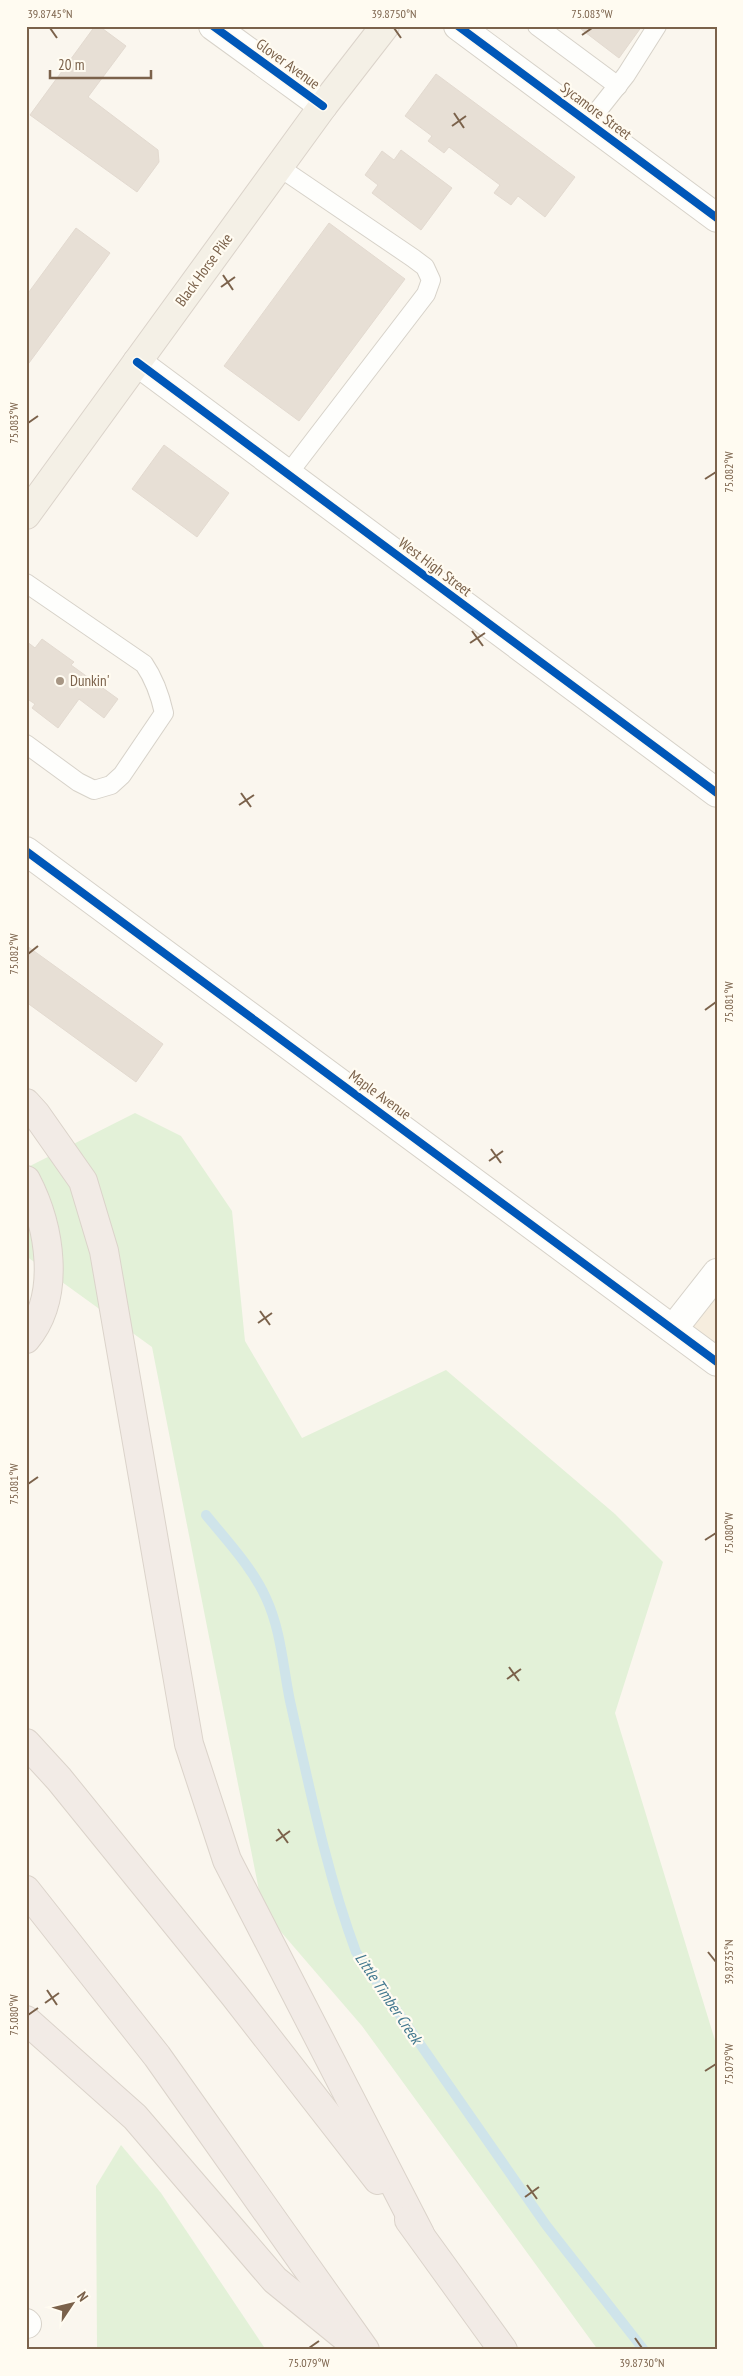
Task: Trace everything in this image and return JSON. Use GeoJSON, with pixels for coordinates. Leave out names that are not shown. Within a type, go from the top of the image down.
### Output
{"type":"FeatureCollection","features":[{"type":"Feature","properties":{"kind":"highway"},"geometry":{"type":"LineString","coordinates":[[26,1103],[83,1180],[104,1251],[189,1744],[227,1860],[420,2234]]}},
{"type":"Feature","properties":{"kind":"highway"},"geometry":{"type":"LineString","coordinates":[[26,1180],[35,1197],[45,1232],[49,1279],[45,1304],[26,1339]]}},
{"type":"Feature","properties":{"kind":"highway"},"geometry":{"type":"LineString","coordinates":[[26,1743],[59,1779],[234,1995],[420,2234],[503,2350]]}},
{"type":"Feature","properties":{"kind":"highway"},"geometry":{"type":"LineString","coordinates":[[26,1890],[158,2056],[364,2350]]}},
{"type":"Feature","properties":{"kind":"highway"},"geometry":{"type":"LineString","coordinates":[[26,2020],[136,2117],[274,2280],[360,2350]]}},
{"type":"Feature","properties":{"kind":"main road","name":"Black Horse Pike"},"geometry":{"type":"LineString","coordinates":[[29,506],[137,362],[323,106],[385,26]]}},
{"type":"Feature","properties":{"kind":"street","name":"Glover Avenue"},"geometry":{"type":"LineString","coordinates":[[213,26],[323,106]]}},
{"type":"Feature","properties":{"kind":"street","name":"Sycamore Street"},"geometry":{"type":"LineString","coordinates":[[458,26],[717,218]]}},
{"type":"Feature","properties":{"kind":"street","name":"West High Street"},"geometry":{"type":"LineString","coordinates":[[137,362],[717,793]]}},
{"type":"Feature","properties":{"kind":"street","name":"Maple Avenue"},"geometry":{"type":"LineString","coordinates":[[26,851],[717,1362]]}},
{"type":"Feature","properties":{"kind":"street"},"geometry":{"type":"LineString","coordinates":[[673,1329],[717,1273]]}},
{"type":"Feature","properties":{"kind":"lane"},"geometry":{"type":"LineString","coordinates":[[537,26],[618,86]]}},
{"type":"Feature","properties":{"kind":"lane"},"geometry":{"type":"LineString","coordinates":[[588,123],[618,86],[658,26]]}},
{"type":"Feature","properties":{"kind":"lane"},"geometry":{"type":"LineString","coordinates":[[279,166],[425,267],[431,280],[426,294],[288,474]]}},
{"type":"Feature","properties":{"kind":"lane"},"geometry":{"type":"LineString","coordinates":[[26,583],[144,664],[156,683],[164,713],[122,775],[111,785],[94,790],[78,782],[26,744]]}},
{"type":"Feature","properties":{"kind":"shaded area"},"geometry":{"type":"Polygon","coordinates":[[[717,1271],[717,1361],[673,1329],[717,1271]]]}},
{"type":"Feature","properties":{"kind":"green space"},"geometry":{"type":"Polygon","coordinates":[[[135,1113],[181,1136],[232,1211],[245,1341],[302,1438],[446,1370],[615,1514],[663,1562],[615,1713],[717,2047],[717,2350],[598,2350],[362,2026],[263,1911],[152,1347],[26,1256],[26,1168],[135,1113]]]}},
{"type":"Feature","properties":{"kind":"green space"},"geometry":{"type":"Polygon","coordinates":[[[121,2145],[161,2193],[266,2350],[97,2350],[96,2186],[121,2145]]]}},
{"type":"Feature","properties":{"kind":"building"},"geometry":{"type":"Polygon","coordinates":[[[95,26],[99,26],[126,46],[88,97],[158,150],[159,162],[137,192],[30,115],[95,26]]]}},
{"type":"Feature","properties":{"kind":"building"},"geometry":{"type":"Polygon","coordinates":[[[577,26],[642,26],[619,58],[577,26]]]}},
{"type":"Feature","properties":{"kind":"building"},"geometry":{"type":"Polygon","coordinates":[[[436,74],[575,177],[545,217],[518,196],[511,205],[494,193],[500,185],[449,147],[444,153],[428,141],[432,136],[405,116],[436,74]]]}},
{"type":"Feature","properties":{"kind":"building"},"geometry":{"type":"Polygon","coordinates":[[[401,150],[452,188],[421,230],[372,193],[378,185],[365,175],[382,151],[394,160],[401,150]]]}},
{"type":"Feature","properties":{"kind":"building"},"geometry":{"type":"Polygon","coordinates":[[[329,223],[405,279],[299,421],[224,366],[329,223]]]}},
{"type":"Feature","properties":{"kind":"building"},"geometry":{"type":"Polygon","coordinates":[[[76,228],[110,253],[26,367],[26,296],[76,228]]]}},
{"type":"Feature","properties":{"kind":"building"},"geometry":{"type":"Polygon","coordinates":[[[164,445],[229,493],[197,537],[132,489],[164,445]]]}},
{"type":"Feature","properties":{"kind":"building","name":"Dunkin'"},"geometry":{"type":"Polygon","coordinates":[[[42,639],[74,662],[71,665],[118,699],[104,718],[79,699],[58,728],[32,708],[35,704],[26,698],[26,641],[35,648],[42,639]]]}},
{"type":"Feature","properties":{"kind":"building"},"geometry":{"type":"Polygon","coordinates":[[[27,946],[163,1044],[136,1082],[26,1002],[27,946]]]}},
{"type":"Feature","properties":{"kind":"waterway","name":"Little Timber Creek"},"geometry":{"type":"LineString","coordinates":[[206,1515],[254,1576],[271,1610],[319,1828],[345,1921],[356,1952],[546,2225],[644,2350]]}},
{"type":"Feature","properties":{"kind":"cycle path"},"geometry":{"type":"LineString","coordinates":[[213,26],[323,106]]}},
{"type":"Feature","properties":{"kind":"cycle path"},"geometry":{"type":"LineString","coordinates":[[458,26],[717,218]]}},
{"type":"Feature","properties":{"kind":"cycle path"},"geometry":{"type":"LineString","coordinates":[[137,362],[717,793]]}},
{"type":"Feature","properties":{"kind":"cycle path"},"geometry":{"type":"LineString","coordinates":[[26,851],[717,1362]]}},
{"type":"Feature","properties":{"kind":"place","name":"Dunkin'"},"geometry":{"type":"Point","coordinates":[60,681]}}]}
